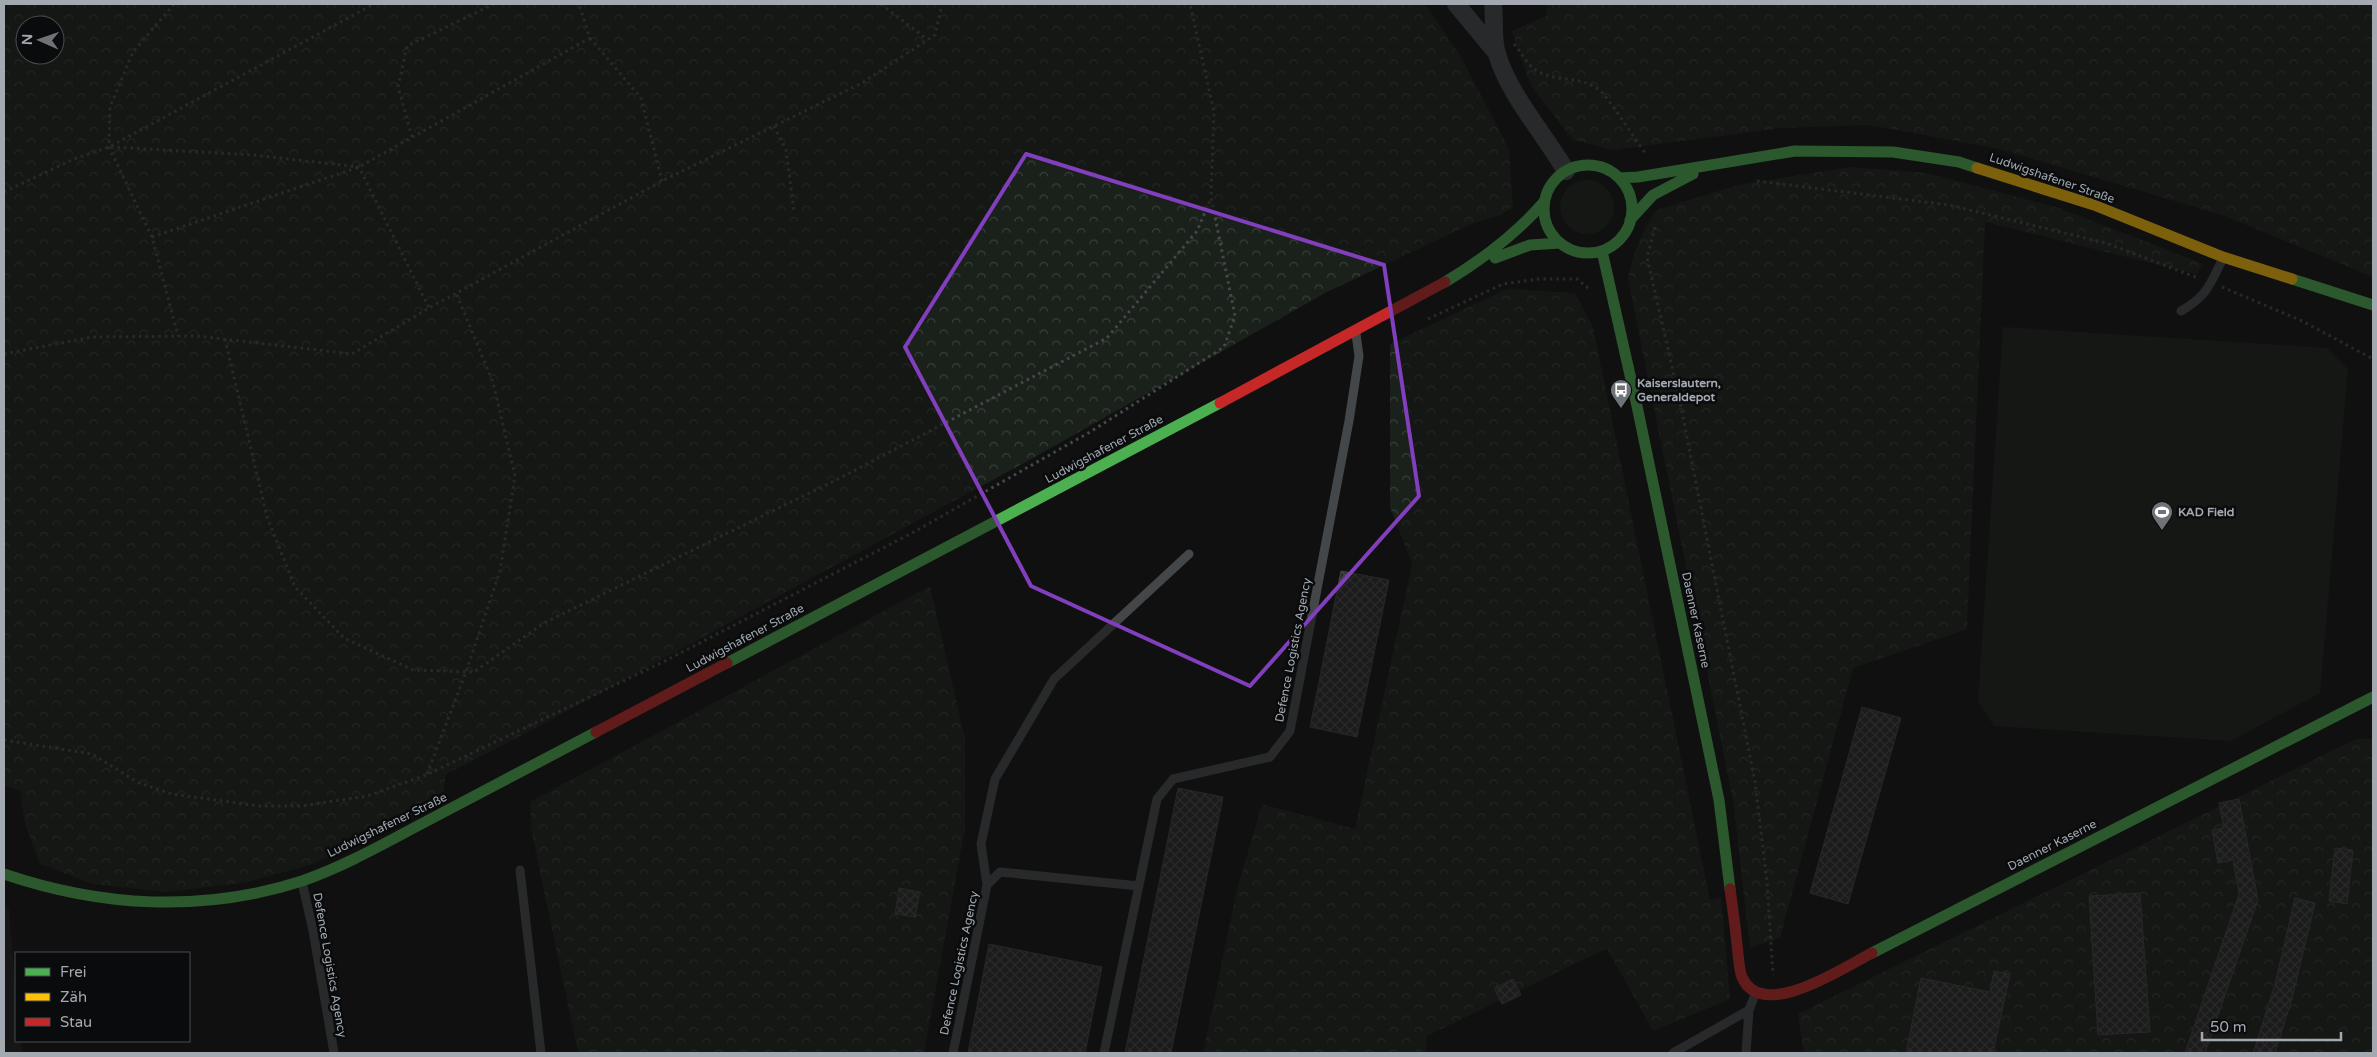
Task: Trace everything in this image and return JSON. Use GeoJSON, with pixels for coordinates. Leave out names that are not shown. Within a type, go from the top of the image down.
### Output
{"type":"FeatureCollection","features":[{"type":"Feature","properties":{"kind":"street"},"geometry":{"type":"LineString","coordinates":[[1456,4],[1496,52],[1518,97],[1566,171]]}},
{"type":"Feature","properties":{"kind":"street"},"geometry":{"type":"LineString","coordinates":[[1492,4],[1496,52]]}},
{"type":"Feature","properties":{"kind":"street","name":"Ludwigshafener Straße"},"geometry":{"type":"LineString","coordinates":[[1619,178],[1708,166],[1770,154],[1829,150],[1893,152],[1959,162],[2094,205],[2223,257],[2373,305]]}},
{"type":"Feature","properties":{"kind":"street"},"geometry":{"type":"LineString","coordinates":[[1580,166],[1596,166],[1611,172],[1619,178],[1631,200],[1630,220],[1627,229],[1619,241],[1602,251],[1580,253],[1560,243],[1552,235],[1545,221],[1544,202],[1552,184],[1566,171],[1580,166]]}},
{"type":"Feature","properties":{"kind":"street","name":"Ludwigshafener Straße"},"geometry":{"type":"LineString","coordinates":[[1630,220],[1653,195],[1708,166]]}},
{"type":"Feature","properties":{"kind":"street","name":"Ludwigshafener Straße"},"geometry":{"type":"LineString","coordinates":[[4,875],[57,891],[100,900],[133,904],[183,903],[275,888],[302,881],[354,859],[1356,331],[1467,269],[1526,224],[1544,202]]}},
{"type":"Feature","properties":{"kind":"street","name":"Ludwigshafener Straße"},"geometry":{"type":"LineString","coordinates":[[1467,269],[1530,245],[1560,243]]}},
{"type":"Feature","properties":{"kind":"street","name":"Daenner Kaserne"},"geometry":{"type":"LineString","coordinates":[[1602,251],[1637,406],[1719,800],[1741,976],[1749,988],[1756,992],[1779,996],[1808,986],[2365,706],[2373,696]]}},
{"type":"Feature","properties":{"kind":"lane"},"geometry":{"type":"LineString","coordinates":[[2181,311],[2199,301],[2212,283],[2223,257]]}},
{"type":"Feature","properties":{"kind":"lane","name":"Defence Logistics Agency"},"geometry":{"type":"LineString","coordinates":[[1104,1053],[1157,799],[1173,779],[1270,757],[1290,731],[1352,402],[1359,356],[1356,331]]}},
{"type":"Feature","properties":{"kind":"lane"},"geometry":{"type":"LineString","coordinates":[[987,885],[981,844],[996,779],[1054,680],[1189,554]]}},
{"type":"Feature","properties":{"kind":"lane"},"geometry":{"type":"LineString","coordinates":[[520,870],[542,1053]]}},
{"type":"Feature","properties":{"kind":"lane","name":"Defence Logistics Agency"},"geometry":{"type":"LineString","coordinates":[[953,1053],[987,885],[1000,872],[1139,886]]}},
{"type":"Feature","properties":{"kind":"lane","name":"Defence Logistics Agency"},"geometry":{"type":"LineString","coordinates":[[302,881],[314,931],[334,1053]]}},
{"type":"Feature","properties":{"kind":"lane"},"geometry":{"type":"LineString","coordinates":[[1746,1053],[1749,1010],[1756,992]]}},
{"type":"Feature","properties":{"kind":"lane"},"geometry":{"type":"LineString","coordinates":[[1673,1053],[1749,1010]]}},
{"type":"Feature","properties":{"kind":"path"},"geometry":{"type":"LineString","coordinates":[[174,4],[133,52],[110,107],[109,147],[152,237],[178,336]]}},
{"type":"Feature","properties":{"kind":"path"},"geometry":{"type":"LineString","coordinates":[[4,192],[74,158],[109,147],[374,4]]}},
{"type":"Feature","properties":{"kind":"path"},"geometry":{"type":"LineString","coordinates":[[412,137],[398,87],[407,46],[494,4]]}},
{"type":"Feature","properties":{"kind":"path"},"geometry":{"type":"LineString","coordinates":[[579,4],[590,38],[641,98],[662,182]]}},
{"type":"Feature","properties":{"kind":"path"},"geometry":{"type":"LineString","coordinates":[[880,4],[928,40]]}},
{"type":"Feature","properties":{"kind":"path"},"geometry":{"type":"LineString","coordinates":[[4,354],[92,337],[178,336],[225,338],[352,354],[429,308],[662,182],[862,83],[935,35],[942,4]]}},
{"type":"Feature","properties":{"kind":"path"},"geometry":{"type":"LineString","coordinates":[[4,740],[92,754],[139,783],[172,794],[259,806],[302,806],[367,796],[426,775],[663,662],[914,532],[1090,432],[1224,347],[1235,316],[1211,197],[1214,112],[1190,4]]}},
{"type":"Feature","properties":{"kind":"path"},"geometry":{"type":"LineString","coordinates":[[152,237],[359,167],[590,38]]}},
{"type":"Feature","properties":{"kind":"path"},"geometry":{"type":"LineString","coordinates":[[1496,52],[1513,44],[1528,65],[1538,72],[1548,76],[1584,81],[1600,90],[1649,159]]}},
{"type":"Feature","properties":{"kind":"path"},"geometry":{"type":"LineString","coordinates":[[774,126],[786,150],[794,211]]}},
{"type":"Feature","properties":{"kind":"path"},"geometry":{"type":"LineString","coordinates":[[109,147],[254,155],[359,167]]}},
{"type":"Feature","properties":{"kind":"path"},"geometry":{"type":"LineString","coordinates":[[359,167],[429,308]]}},
{"type":"Feature","properties":{"kind":"path"},"geometry":{"type":"LineString","coordinates":[[1756,181],[1949,205],[2106,243],[2212,283],[2302,321],[2373,359]]}},
{"type":"Feature","properties":{"kind":"path"},"geometry":{"type":"LineString","coordinates":[[225,338],[267,517],[295,587],[344,638],[413,670],[474,672],[544,623],[844,476],[1108,338],[1197,231],[1211,197]]}},
{"type":"Feature","properties":{"kind":"path"},"geometry":{"type":"LineString","coordinates":[[1657,222],[1647,256],[1679,397],[1755,782],[1767,881],[1773,977]]}},
{"type":"Feature","properties":{"kind":"path"},"geometry":{"type":"LineString","coordinates":[[1420,323],[1503,284],[1539,279],[1577,279],[1589,288]]}},
{"type":"Feature","properties":{"kind":"path"},"geometry":{"type":"LineString","coordinates":[[426,775],[466,672],[500,571],[514,476],[494,382],[456,294]]}},
{"type":"Feature","properties":{"kind":"path"},"geometry":{"type":"LineString","coordinates":[[1650,402],[1679,397]]}},
{"type":"Feature","properties":{"kind":"highlighted area"},"geometry":{"type":"Polygon","coordinates":[[[1026,154],[1384,265],[1419,496],[1250,686],[1031,586],[905,347],[1026,154]]]}},
{"type":"Feature","properties":{"kind":"shaded area"},"geometry":{"type":"Polygon","coordinates":[[[4,907],[9,909],[15,981],[15,1042],[21,1042],[22,1053],[4,1053],[4,907]]]}},
{"type":"Feature","properties":{"kind":"green space"},"geometry":{"type":"Polygon","coordinates":[[[4,4],[1425,4],[1460,55],[1509,149],[1513,207],[1500,215],[1469,225],[1327,292],[1033,458],[519,737],[446,774],[442,803],[313,864],[244,883],[165,892],[93,884],[40,864],[25,824],[20,791],[4,785],[4,4]]]}},
{"type":"Feature","properties":{"kind":"green space"},"geometry":{"type":"Polygon","coordinates":[[[1547,4],[2373,4],[2373,277],[2225,216],[2000,149],[1869,125],[1781,128],[1613,150],[1573,140],[1531,86],[1512,31],[1546,16],[1547,4]]]}},
{"type":"Feature","properties":{"kind":"green space"},"geometry":{"type":"Polygon","coordinates":[[[1849,167],[1927,173],[2056,207],[2204,264],[2196,274],[1985,222],[1967,629],[1853,668],[1780,938],[1750,948],[1733,800],[1628,279],[1639,243],[1656,210],[1738,185],[1849,167]]]}},
{"type":"Feature","properties":{"kind":"green space"},"geometry":{"type":"Polygon","coordinates":[[[1582,180],[1592,180],[1602,184],[1610,192],[1614,207],[1610,222],[1602,230],[1592,234],[1582,234],[1572,230],[1564,222],[1560,212],[1560,202],[1564,192],[1572,184],[1582,180]]]}},
{"type":"Feature","properties":{"kind":"green space"},"geometry":{"type":"Polygon","coordinates":[[[1507,289],[1575,293],[1593,327],[1710,900],[1721,897],[1730,999],[1653,1031],[1607,948],[1427,1036],[1426,1053],[1203,1053],[1237,890],[1262,804],[1355,829],[1412,564],[1390,507],[1390,344],[1507,289]]]}},
{"type":"Feature","properties":{"kind":"green space","name":"KAD Field"},"geometry":{"type":"Polygon","coordinates":[[[2003,327],[2327,348],[2348,369],[2320,693],[2231,741],[1994,726],[1978,701],[2003,327]]]}},
{"type":"Feature","properties":{"kind":"green space"},"geometry":{"type":"Polygon","coordinates":[[[930,586],[965,739],[965,828],[924,1053],[578,1053],[531,829],[530,802],[930,586]]]}},
{"type":"Feature","properties":{"kind":"green space"},"geometry":{"type":"Polygon","coordinates":[[[2356,739],[2372,739],[2373,1053],[1804,1053],[1798,1014],[2356,739]]]}},
{"type":"Feature","properties":{"kind":"building"},"geometry":{"type":"Polygon","coordinates":[[[1341,571],[1389,580],[1357,737],[1310,727],[1341,571]]]}},
{"type":"Feature","properties":{"kind":"building"},"geometry":{"type":"Polygon","coordinates":[[[1862,707],[1901,718],[1848,904],[1810,893],[1862,707]]]}},
{"type":"Feature","properties":{"kind":"building"},"geometry":{"type":"Polygon","coordinates":[[[1178,788],[1223,797],[1171,1053],[1125,1053],[1178,788]]]}},
{"type":"Feature","properties":{"kind":"building"},"geometry":{"type":"Polygon","coordinates":[[[2239,799],[2258,900],[2205,1053],[2185,1053],[2239,894],[2233,860],[2218,863],[2212,830],[2224,828],[2219,803],[2239,799]]]}},
{"type":"Feature","properties":{"kind":"building"},"geometry":{"type":"Polygon","coordinates":[[[2335,848],[2353,850],[2347,904],[2329,901],[2335,848]]]}},
{"type":"Feature","properties":{"kind":"building"},"geometry":{"type":"Polygon","coordinates":[[[899,888],[920,892],[915,917],[895,914],[899,888]]]}},
{"type":"Feature","properties":{"kind":"building"},"geometry":{"type":"Polygon","coordinates":[[[2140,893],[2150,1032],[2098,1035],[2089,896],[2140,893]]]}},
{"type":"Feature","properties":{"kind":"building"},"geometry":{"type":"Polygon","coordinates":[[[2295,898],[2315,903],[2292,999],[2275,1053],[2253,1053],[2275,984],[2295,898]]]}},
{"type":"Feature","properties":{"kind":"building"},"geometry":{"type":"Polygon","coordinates":[[[989,944],[1102,967],[1085,1053],[968,1053],[989,944]]]}},
{"type":"Feature","properties":{"kind":"building"},"geometry":{"type":"Polygon","coordinates":[[[1994,971],[2010,974],[1993,1053],[1906,1053],[1921,978],[1990,992],[1994,971]]]}},
{"type":"Feature","properties":{"kind":"building"},"geometry":{"type":"Polygon","coordinates":[[[1513,979],[1521,995],[1502,1004],[1494,988],[1513,979]]]}},
{"type":"Feature","properties":{"kind":"traffic: fast"},"geometry":{"type":"LineString","coordinates":[[1619,178],[1638,177],[1795,151],[1893,152],[1959,162],[1977,168]]}},
{"type":"Feature","properties":{"kind":"traffic: fast"},"geometry":{"type":"LineString","coordinates":[[1588,165],[1605,168],[1619,178],[1629,192],[1632,209],[1629,226],[1619,240],[1605,250],[1588,253],[1571,250],[1557,240],[1547,226],[1544,209],[1547,192],[1557,178],[1571,168],[1588,165]]}},
{"type":"Feature","properties":{"kind":"traffic: fast"},"geometry":{"type":"LineString","coordinates":[[1630,220],[1653,195],[1693,174]]}},
{"type":"Feature","properties":{"kind":"traffic: fast"},"geometry":{"type":"LineString","coordinates":[[1445,282],[1498,246],[1544,202]]}},
{"type":"Feature","properties":{"kind":"traffic: fast"},"geometry":{"type":"LineString","coordinates":[[1495,258],[1530,245],[1560,243]]}},
{"type":"Feature","properties":{"kind":"traffic: fast"},"geometry":{"type":"LineString","coordinates":[[1602,251],[1637,406],[1719,800],[1730,889]]}},
{"type":"Feature","properties":{"kind":"traffic: fast"},"geometry":{"type":"LineString","coordinates":[[2292,279],[2373,305]]}},
{"type":"Feature","properties":{"kind":"traffic: fast"},"geometry":{"type":"LineString","coordinates":[[727,663],[1220,403]]}},
{"type":"Feature","properties":{"kind":"traffic: fast"},"geometry":{"type":"LineString","coordinates":[[1872,953],[2373,697]]}},
{"type":"Feature","properties":{"kind":"traffic: fast"},"geometry":{"type":"LineString","coordinates":[[4,874],[78,894],[152,902],[190,902],[265,891],[302,881],[349,861],[596,732]]}},
{"type":"Feature","properties":{"kind":"traffic: slow"},"geometry":{"type":"LineString","coordinates":[[1977,168],[2094,205],[2223,257],[2292,279]]}},
{"type":"Feature","properties":{"kind":"traffic: jam"},"geometry":{"type":"LineString","coordinates":[[1220,403],[1445,282]]}},
{"type":"Feature","properties":{"kind":"traffic: jam"},"geometry":{"type":"LineString","coordinates":[[596,732],[727,663]]}},
{"type":"Feature","properties":{"kind":"traffic: jam"},"geometry":{"type":"LineString","coordinates":[[1730,889],[1740,971],[1742,977],[1752,990],[1767,995],[1804,988],[1872,953]]}},
{"type":"Feature","properties":{"kind":"place","name":"Kaiserslautern, Generaldepot"},"geometry":{"type":"Point","coordinates":[1621,409]}},
{"type":"Feature","properties":{"kind":"place","name":"KAD Field"},"geometry":{"type":"Point","coordinates":[2162,531]}}]}
